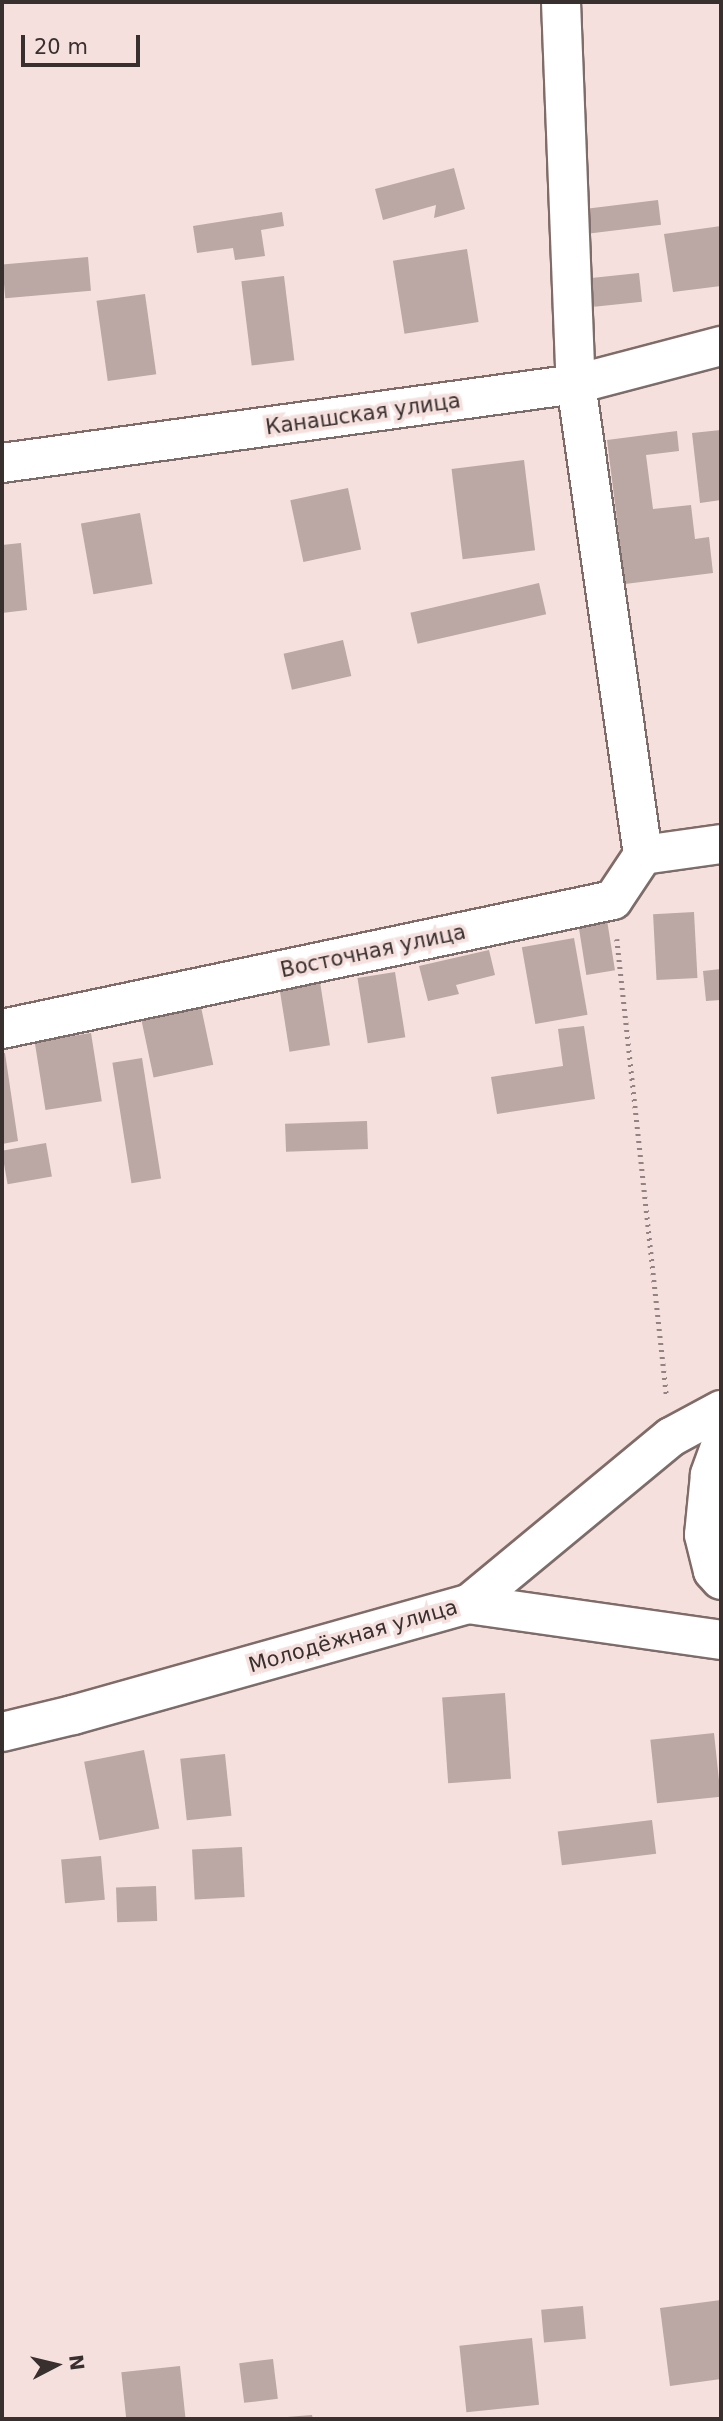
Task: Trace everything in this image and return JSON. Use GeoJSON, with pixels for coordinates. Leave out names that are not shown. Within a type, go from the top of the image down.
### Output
{"type":"FeatureCollection","features":[{"type":"Feature","properties":{"kind":"street"},"geometry":{"type":"LineString","coordinates":[[561,2],[576,384],[643,855],[613,900]]}},
{"type":"Feature","properties":{"kind":"street","name":"Канашская улица"},"geometry":{"type":"LineString","coordinates":[[2,463],[576,384],[721,346]]}},
{"type":"Feature","properties":{"kind":"street"},"geometry":{"type":"LineString","coordinates":[[643,855],[721,844]]}},
{"type":"Feature","properties":{"kind":"street","name":"Восточная улица"},"geometry":{"type":"LineString","coordinates":[[2,1029],[613,900]]}},
{"type":"Feature","properties":{"kind":"street"},"geometry":{"type":"LineString","coordinates":[[469,1604],[671,1437],[721,1410]]}},
{"type":"Feature","properties":{"kind":"street"},"geometry":{"type":"LineString","coordinates":[[721,1444],[710,1475],[704,1535],[713,1571],[721,1580]]}},
{"type":"Feature","properties":{"kind":"street","name":"Молодёжная улица"},"geometry":{"type":"LineString","coordinates":[[2,1732],[73,1715],[469,1604],[721,1640]]}},
{"type":"Feature","properties":{"kind":"path"},"geometry":{"type":"LineString","coordinates":[[613,900],[671,1437]]}},
{"type":"Feature","properties":{"kind":"building"},"geometry":{"type":"Polygon","coordinates":[[[454,168],[465,209],[434,218],[436,205],[383,220],[375,189],[454,168]]]}},
{"type":"Feature","properties":{"kind":"building"},"geometry":{"type":"Polygon","coordinates":[[[658,200],[661,225],[588,234],[585,209],[658,200]]]}},
{"type":"Feature","properties":{"kind":"building"},"geometry":{"type":"Polygon","coordinates":[[[282,212],[284,226],[261,230],[265,256],[235,260],[233,248],[197,253],[193,226],[282,212]]]}},
{"type":"Feature","properties":{"kind":"building"},"geometry":{"type":"Polygon","coordinates":[[[721,226],[721,286],[673,292],[664,234],[721,226]]]}},
{"type":"Feature","properties":{"kind":"building"},"geometry":{"type":"Polygon","coordinates":[[[467,249],[479,322],[404,334],[393,261],[467,249]]]}},
{"type":"Feature","properties":{"kind":"building"},"geometry":{"type":"Polygon","coordinates":[[[88,257],[91,291],[5,298],[2,264],[88,257]]]}},
{"type":"Feature","properties":{"kind":"building"},"geometry":{"type":"Polygon","coordinates":[[[639,273],[642,302],[594,307],[591,278],[639,273]]]}},
{"type":"Feature","properties":{"kind":"building"},"geometry":{"type":"Polygon","coordinates":[[[284,276],[294,360],[252,366],[241,281],[284,276]]]}},
{"type":"Feature","properties":{"kind":"building"},"geometry":{"type":"Polygon","coordinates":[[[145,294],[156,374],[108,381],[96,301],[145,294]]]}},
{"type":"Feature","properties":{"kind":"building"},"geometry":{"type":"Polygon","coordinates":[[[721,430],[721,500],[700,503],[692,433],[721,430]]]}},
{"type":"Feature","properties":{"kind":"building"},"geometry":{"type":"Polygon","coordinates":[[[677,431],[679,451],[646,455],[653,509],[691,505],[695,539],[709,537],[713,573],[625,584],[607,440],[677,431]]]}},
{"type":"Feature","properties":{"kind":"building"},"geometry":{"type":"Polygon","coordinates":[[[524,460],[535,550],[463,559],[452,469],[524,460]]]}},
{"type":"Feature","properties":{"kind":"building"},"geometry":{"type":"Polygon","coordinates":[[[348,488],[361,550],[303,562],[290,500],[348,488]]]}},
{"type":"Feature","properties":{"kind":"building"},"geometry":{"type":"Polygon","coordinates":[[[140,513],[153,584],[93,594],[81,523],[140,513]]]}},
{"type":"Feature","properties":{"kind":"building"},"geometry":{"type":"Polygon","coordinates":[[[21,543],[27,610],[2,613],[2,545],[21,543]]]}},
{"type":"Feature","properties":{"kind":"building"},"geometry":{"type":"Polygon","coordinates":[[[539,583],[546,614],[418,644],[410,613],[539,583]]]}},
{"type":"Feature","properties":{"kind":"building"},"geometry":{"type":"Polygon","coordinates":[[[343,640],[351,676],[292,690],[284,654],[343,640]]]}},
{"type":"Feature","properties":{"kind":"building"},"geometry":{"type":"Polygon","coordinates":[[[694,912],[697,978],[657,980],[653,914],[694,912]]]}},
{"type":"Feature","properties":{"kind":"building"},"geometry":{"type":"Polygon","coordinates":[[[607,920],[615,970],[586,975],[578,925],[607,920]]]}},
{"type":"Feature","properties":{"kind":"building"},"geometry":{"type":"Polygon","coordinates":[[[574,938],[588,1015],[535,1024],[522,947],[574,938]]]}},
{"type":"Feature","properties":{"kind":"building"},"geometry":{"type":"Polygon","coordinates":[[[489,950],[495,975],[456,985],[459,994],[428,1001],[419,966],[489,950]]]}},
{"type":"Feature","properties":{"kind":"building"},"geometry":{"type":"Polygon","coordinates":[[[721,969],[721,1000],[706,1001],[703,971],[721,969]]]}},
{"type":"Feature","properties":{"kind":"building"},"geometry":{"type":"Polygon","coordinates":[[[395,972],[405,1037],[368,1043],[357,978],[395,972]]]}},
{"type":"Feature","properties":{"kind":"building"},"geometry":{"type":"Polygon","coordinates":[[[320,982],[330,1045],[290,1052],[280,988],[320,982]]]}},
{"type":"Feature","properties":{"kind":"building"},"geometry":{"type":"Polygon","coordinates":[[[201,1007],[213,1065],[154,1077],[141,1020],[201,1007]]]}},
{"type":"Feature","properties":{"kind":"building"},"geometry":{"type":"Polygon","coordinates":[[[584,1026],[595,1099],[497,1114],[491,1077],[563,1066],[558,1029],[584,1026]]]}},
{"type":"Feature","properties":{"kind":"building"},"geometry":{"type":"Polygon","coordinates":[[[91,1033],[102,1101],[45,1110],[35,1042],[91,1033]]]}},
{"type":"Feature","properties":{"kind":"building"},"geometry":{"type":"Polygon","coordinates":[[[2,1053],[5,1053],[18,1141],[2,1144],[2,1053]]]}},
{"type":"Feature","properties":{"kind":"building"},"geometry":{"type":"Polygon","coordinates":[[[142,1058],[161,1178],[131,1183],[112,1063],[142,1058]]]}},
{"type":"Feature","properties":{"kind":"building"},"geometry":{"type":"Polygon","coordinates":[[[367,1121],[368,1149],[286,1152],[285,1124],[367,1121]]]}},
{"type":"Feature","properties":{"kind":"building"},"geometry":{"type":"Polygon","coordinates":[[[46,1143],[52,1176],[8,1184],[2,1151],[46,1143]]]}},
{"type":"Feature","properties":{"kind":"building"},"geometry":{"type":"Polygon","coordinates":[[[505,1693],[511,1779],[448,1783],[442,1697],[505,1693]]]}},
{"type":"Feature","properties":{"kind":"building"},"geometry":{"type":"Polygon","coordinates":[[[714,1733],[721,1797],[657,1803],[650,1740],[714,1733]]]}},
{"type":"Feature","properties":{"kind":"building"},"geometry":{"type":"Polygon","coordinates":[[[144,1750],[159,1829],[99,1840],[84,1762],[144,1750]]]}},
{"type":"Feature","properties":{"kind":"building"},"geometry":{"type":"Polygon","coordinates":[[[225,1754],[231,1816],[187,1820],[180,1759],[225,1754]]]}},
{"type":"Feature","properties":{"kind":"building"},"geometry":{"type":"Polygon","coordinates":[[[652,1820],[656,1854],[562,1865],[558,1832],[652,1820]]]}},
{"type":"Feature","properties":{"kind":"building"},"geometry":{"type":"Polygon","coordinates":[[[242,1847],[245,1897],[195,1900],[192,1850],[242,1847]]]}},
{"type":"Feature","properties":{"kind":"building"},"geometry":{"type":"Polygon","coordinates":[[[101,1856],[105,1900],[65,1903],[61,1859],[101,1856]]]}},
{"type":"Feature","properties":{"kind":"building"},"geometry":{"type":"Polygon","coordinates":[[[156,1886],[157,1921],[117,1922],[116,1887],[156,1886]]]}},
{"type":"Feature","properties":{"kind":"building"},"geometry":{"type":"Polygon","coordinates":[[[721,2300],[721,2379],[670,2386],[660,2308],[721,2300]]]}},
{"type":"Feature","properties":{"kind":"building"},"geometry":{"type":"Polygon","coordinates":[[[583,2306],[586,2339],[544,2343],[541,2310],[583,2306]]]}},
{"type":"Feature","properties":{"kind":"building"},"geometry":{"type":"Polygon","coordinates":[[[532,2338],[539,2405],[466,2412],[459,2346],[532,2338]]]}},
{"type":"Feature","properties":{"kind":"building"},"geometry":{"type":"Polygon","coordinates":[[[273,2359],[278,2399],[244,2403],[239,2363],[273,2359]]]}},
{"type":"Feature","properties":{"kind":"building"},"geometry":{"type":"Polygon","coordinates":[[[180,2366],[186,2419],[126,2419],[121,2372],[180,2366]]]}},
{"type":"Feature","properties":{"kind":"building"},"geometry":{"type":"Polygon","coordinates":[[[312,2415],[313,2419],[287,2419],[287,2417],[312,2415]]]}}]}
